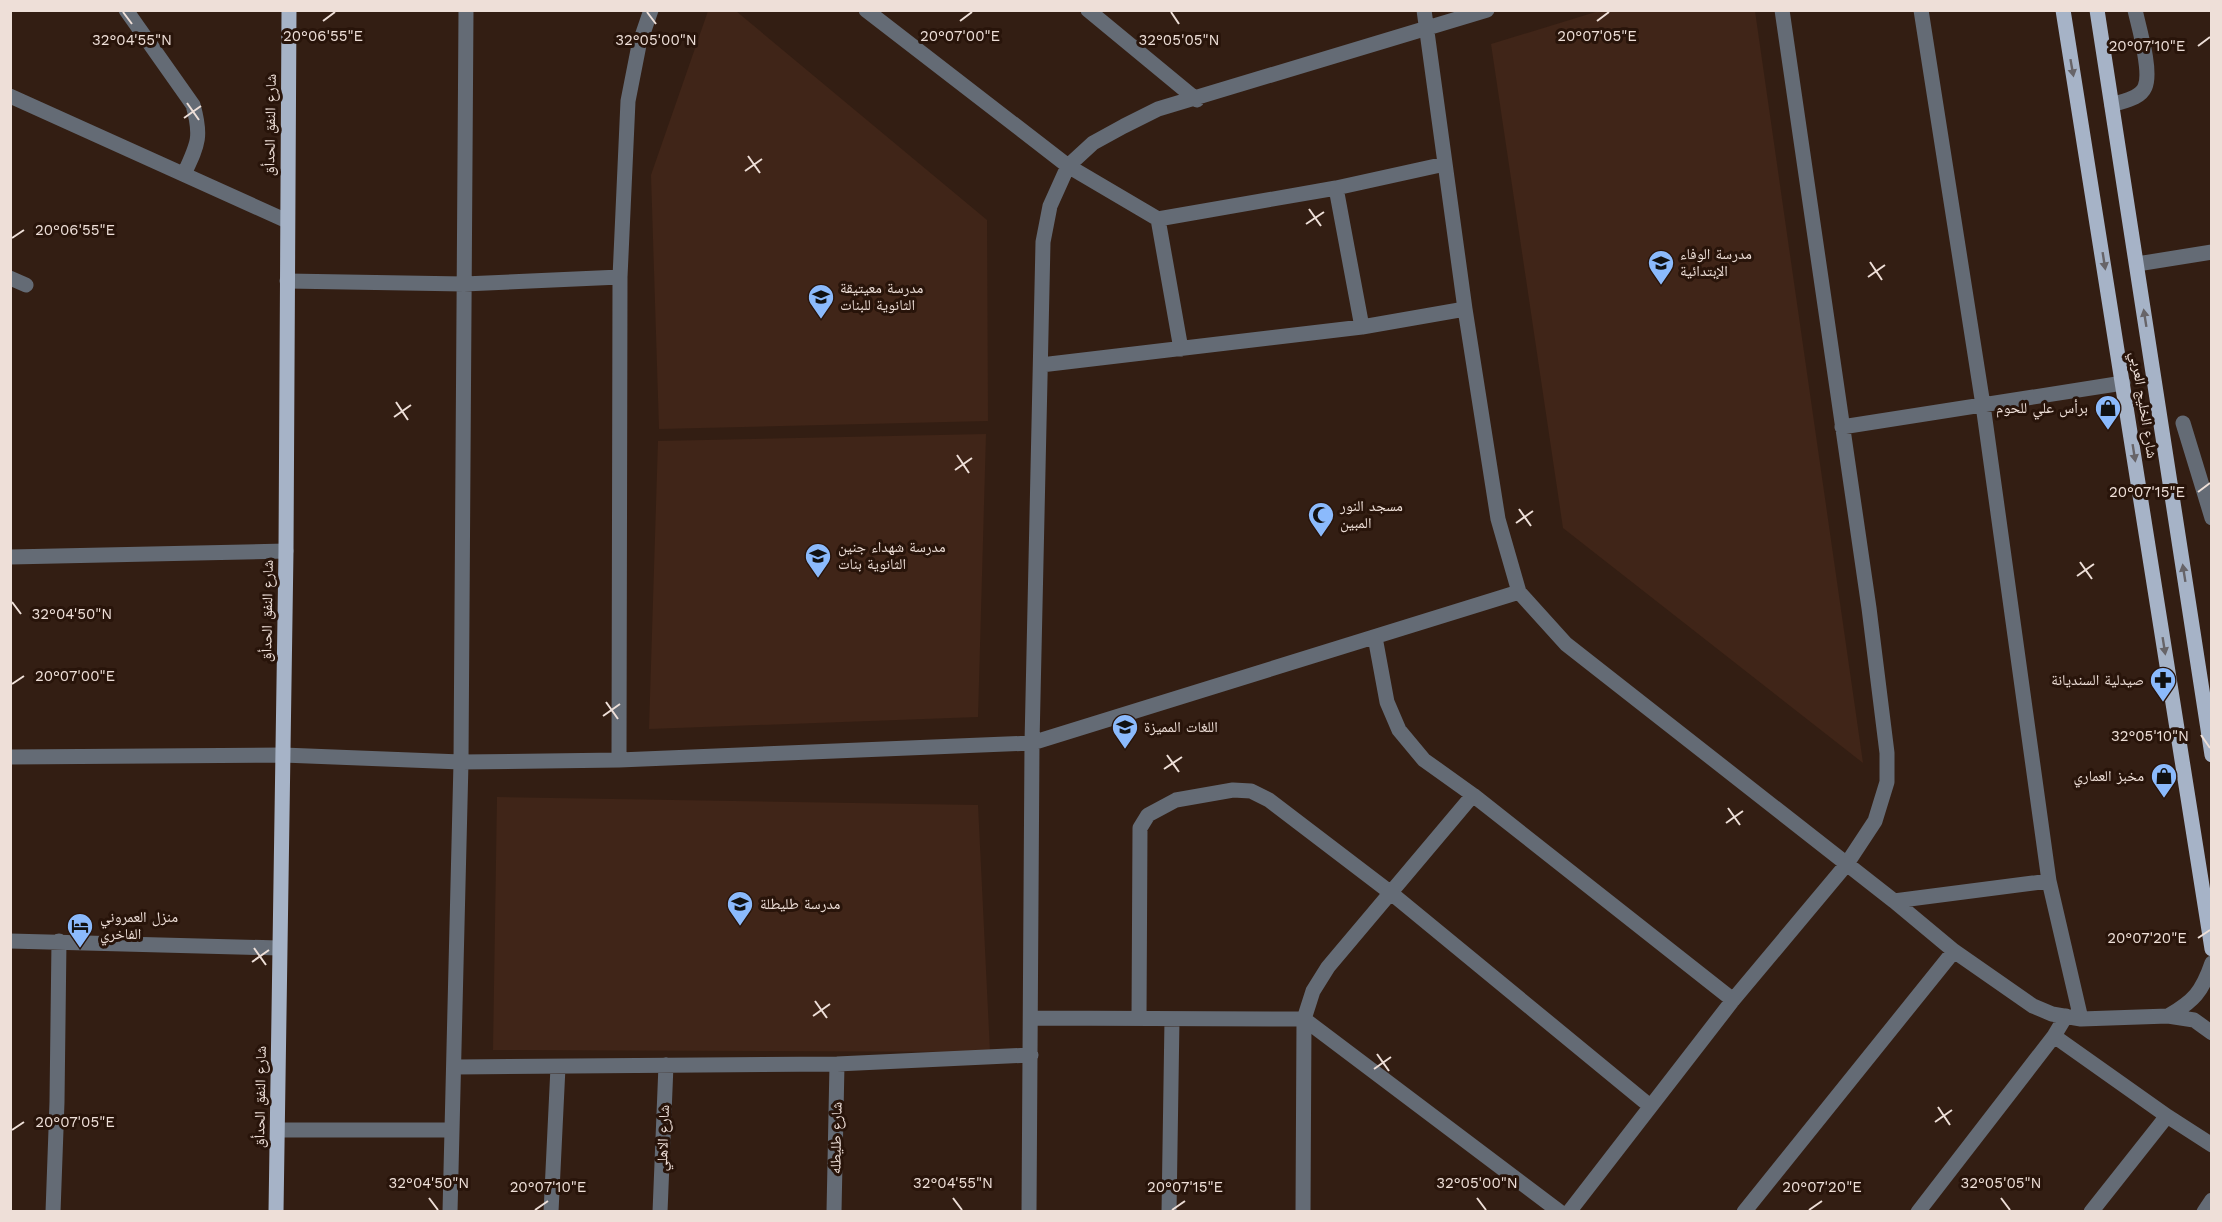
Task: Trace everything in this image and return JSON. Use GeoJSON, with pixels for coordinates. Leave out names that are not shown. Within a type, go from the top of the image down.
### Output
{"type":"FeatureCollection","features":[{"type":"Feature","properties":{"kind":"main road","name":"شارع النفق الحدأق"},"geometry":{"type":"LineString","coordinates":[[276,1212],[286,550],[289,10]]}},
{"type":"Feature","properties":{"kind":"main road","name":"شارع الخليج العربي"},"geometry":{"type":"LineString","coordinates":[[2062,10],[2211,948]]}},
{"type":"Feature","properties":{"kind":"main road","name":"شارع الخليج العربي"},"geometry":{"type":"LineString","coordinates":[[2097,10],[2206,684],[2211,755]]}},
{"type":"Feature","properties":{"kind":"street"},"geometry":{"type":"LineString","coordinates":[[126,10],[193,105],[199,142],[184,174]]}},
{"type":"Feature","properties":{"kind":"street"},"geometry":{"type":"LineString","coordinates":[[450,1212],[456,1067],[461,762],[466,10]]}},
{"type":"Feature","properties":{"kind":"street"},"geometry":{"type":"LineString","coordinates":[[619,760],[620,277],[628,101],[639,45],[651,10]]}},
{"type":"Feature","properties":{"kind":"street"},"geometry":{"type":"LineString","coordinates":[[866,10],[1068,166],[1158,219],[1336,188],[1444,164]]}},
{"type":"Feature","properties":{"kind":"street"},"geometry":{"type":"LineString","coordinates":[[1088,10],[1197,100]]}},
{"type":"Feature","properties":{"kind":"street"},"geometry":{"type":"LineString","coordinates":[[1424,10],[1465,309],[1498,519],[1519,592],[1566,644],[1894,901],[1954,951],[2032,1006],[2052,1014],[2074,1018],[2168,1016],[2194,1020],[2211,1033]]}},
{"type":"Feature","properties":{"kind":"street"},"geometry":{"type":"LineString","coordinates":[[1029,1212],[1032,743],[1043,242],[1050,206],[1068,166],[1093,143],[1158,109],[1197,100],[1487,10]]}},
{"type":"Feature","properties":{"kind":"street"},"geometry":{"type":"LineString","coordinates":[[1569,1212],[1733,1000],[1846,865],[1875,821],[1887,782],[1887,753],[1782,10]]}},
{"type":"Feature","properties":{"kind":"street"},"geometry":{"type":"LineString","coordinates":[[1921,10],[1983,405],[2049,881],[2074,1018]]}},
{"type":"Feature","properties":{"kind":"street"},"geometry":{"type":"LineString","coordinates":[[2112,105],[2136,97],[2145,87],[2146,71],[2135,10]]}},
{"type":"Feature","properties":{"kind":"street"},"geometry":{"type":"LineString","coordinates":[[10,96],[287,221]]}},
{"type":"Feature","properties":{"kind":"street"},"geometry":{"type":"LineString","coordinates":[[1336,188],[1362,327]]}},
{"type":"Feature","properties":{"kind":"street"},"geometry":{"type":"LineString","coordinates":[[1158,219],[1181,349]]}},
{"type":"Feature","properties":{"kind":"street"},"geometry":{"type":"LineString","coordinates":[[2137,264],[2211,252]]}},
{"type":"Feature","properties":{"kind":"street"},"geometry":{"type":"LineString","coordinates":[[287,281],[464,284],[620,277]]}},
{"type":"Feature","properties":{"kind":"street"},"geometry":{"type":"LineString","coordinates":[[10,278],[26,285]]}},
{"type":"Feature","properties":{"kind":"street"},"geometry":{"type":"LineString","coordinates":[[1041,365],[1362,327],[1465,309]]}},
{"type":"Feature","properties":{"kind":"street"},"geometry":{"type":"LineString","coordinates":[[1842,427],[2123,384]]}},
{"type":"Feature","properties":{"kind":"street"},"geometry":{"type":"LineString","coordinates":[[2183,423],[2211,518]]}},
{"type":"Feature","properties":{"kind":"street"},"geometry":{"type":"LineString","coordinates":[[10,557],[286,550]]}},
{"type":"Feature","properties":{"kind":"street"},"geometry":{"type":"LineString","coordinates":[[10,757],[283,755],[461,762],[619,760],[1032,743],[1519,592]]}},
{"type":"Feature","properties":{"kind":"street"},"geometry":{"type":"LineString","coordinates":[[1375,637],[1387,702],[1399,730],[1424,760],[1473,795],[1733,1000]]}},
{"type":"Feature","properties":{"kind":"street"},"geometry":{"type":"LineString","coordinates":[[1139,1018],[1140,828],[1148,815],[1176,800],[1233,790],[1251,791],[1269,800],[1391,893],[1650,1106]]}},
{"type":"Feature","properties":{"kind":"street"},"geometry":{"type":"LineString","coordinates":[[1303,1212],[1304,1018],[1313,991],[1328,967],[1473,795]]}},
{"type":"Feature","properties":{"kind":"street"},"geometry":{"type":"LineString","coordinates":[[1894,901],[2049,881]]}},
{"type":"Feature","properties":{"kind":"street"},"geometry":{"type":"LineString","coordinates":[[10,941],[279,948]]}},
{"type":"Feature","properties":{"kind":"street"},"geometry":{"type":"LineString","coordinates":[[53,1212],[59,941]]}},
{"type":"Feature","properties":{"kind":"street"},"geometry":{"type":"LineString","coordinates":[[1744,1212],[1954,951]]}},
{"type":"Feature","properties":{"kind":"street"},"geometry":{"type":"LineString","coordinates":[[2168,1016],[2191,1002],[2205,982],[2211,963]]}},
{"type":"Feature","properties":{"kind":"street"},"geometry":{"type":"LineString","coordinates":[[1031,1018],[1304,1018],[1560,1212]]}},
{"type":"Feature","properties":{"kind":"street"},"geometry":{"type":"LineString","coordinates":[[1918,1212],[2054,1036],[2074,1018]]}},
{"type":"Feature","properties":{"kind":"street"},"geometry":{"type":"LineString","coordinates":[[1169,1212],[1173,1019]]}},
{"type":"Feature","properties":{"kind":"street"},"geometry":{"type":"LineString","coordinates":[[2054,1036],[2211,1145]]}},
{"type":"Feature","properties":{"kind":"street"},"geometry":{"type":"LineString","coordinates":[[456,1067],[837,1064],[1031,1055]]}},
{"type":"Feature","properties":{"kind":"street","name":"شارع طليطله"},"geometry":{"type":"LineString","coordinates":[[834,1212],[837,1064]]}},
{"type":"Feature","properties":{"kind":"street","name":"شارع الاهلي"},"geometry":{"type":"LineString","coordinates":[[660,1212],[666,1065]]}},
{"type":"Feature","properties":{"kind":"street"},"geometry":{"type":"LineString","coordinates":[[551,1212],[558,1066]]}},
{"type":"Feature","properties":{"kind":"street"},"geometry":{"type":"LineString","coordinates":[[2091,1212],[2167,1116]]}},
{"type":"Feature","properties":{"kind":"street"},"geometry":{"type":"LineString","coordinates":[[278,1130],[452,1130]]}},
{"type":"Feature","properties":{"kind":"street"},"geometry":{"type":"LineString","coordinates":[[2204,1212],[2211,1200]]}},
{"type":"Feature","properties":{"kind":"shaded area","name":"مدرسة الوفاء الإبتدائية"},"geometry":{"type":"Polygon","coordinates":[[[1602,10],[1755,11],[1863,763],[1563,528],[1491,44],[1602,10]]]}},
{"type":"Feature","properties":{"kind":"shaded area","name":"مدرسة معيتيقة الثانوية للبنات"},"geometry":{"type":"Polygon","coordinates":[[[708,11],[736,11],[987,220],[988,421],[659,429],[651,175],[708,11]]]}},
{"type":"Feature","properties":{"kind":"shaded area","name":"مدرسة شهداء جنين الثانوية بنات"},"geometry":{"type":"Polygon","coordinates":[[[986,434],[978,717],[649,729],[658,441],[986,434]]]}},
{"type":"Feature","properties":{"kind":"shaded area","name":"مدرسة طليطلة"},"geometry":{"type":"Polygon","coordinates":[[[497,797],[978,805],[990,1052],[493,1050],[497,797]]]}},
{"type":"Feature","properties":{"kind":"place","name":"مدرسة الوفاء الإبتدائية"},"geometry":{"type":"Point","coordinates":[1661,286]}},
{"type":"Feature","properties":{"kind":"place","name":"مدرسة معيتيقة الثانوية للبنات"},"geometry":{"type":"Point","coordinates":[821,320]}},
{"type":"Feature","properties":{"kind":"place","name":"برأس علي للحوم"},"geometry":{"type":"Point","coordinates":[2108,431]}},
{"type":"Feature","properties":{"kind":"place","name":"مسجد النور المبين"},"geometry":{"type":"Point","coordinates":[1321,538]}},
{"type":"Feature","properties":{"kind":"place","name":"مدرسة شهداء جنين الثانوية بنات"},"geometry":{"type":"Point","coordinates":[818,579]}},
{"type":"Feature","properties":{"kind":"place","name":"صيدلية السنديانة"},"geometry":{"type":"Point","coordinates":[2163,703]}},
{"type":"Feature","properties":{"kind":"place","name":"اللغات المميزة"},"geometry":{"type":"Point","coordinates":[1125,750]}},
{"type":"Feature","properties":{"kind":"place","name":"مخبز العماري"},"geometry":{"type":"Point","coordinates":[2164,799]}},
{"type":"Feature","properties":{"kind":"place","name":"مدرسة طليطلة"},"geometry":{"type":"Point","coordinates":[740,927]}},
{"type":"Feature","properties":{"kind":"place","name":"منزل العمروني الفاخري"},"geometry":{"type":"Point","coordinates":[80,949]}}]}
